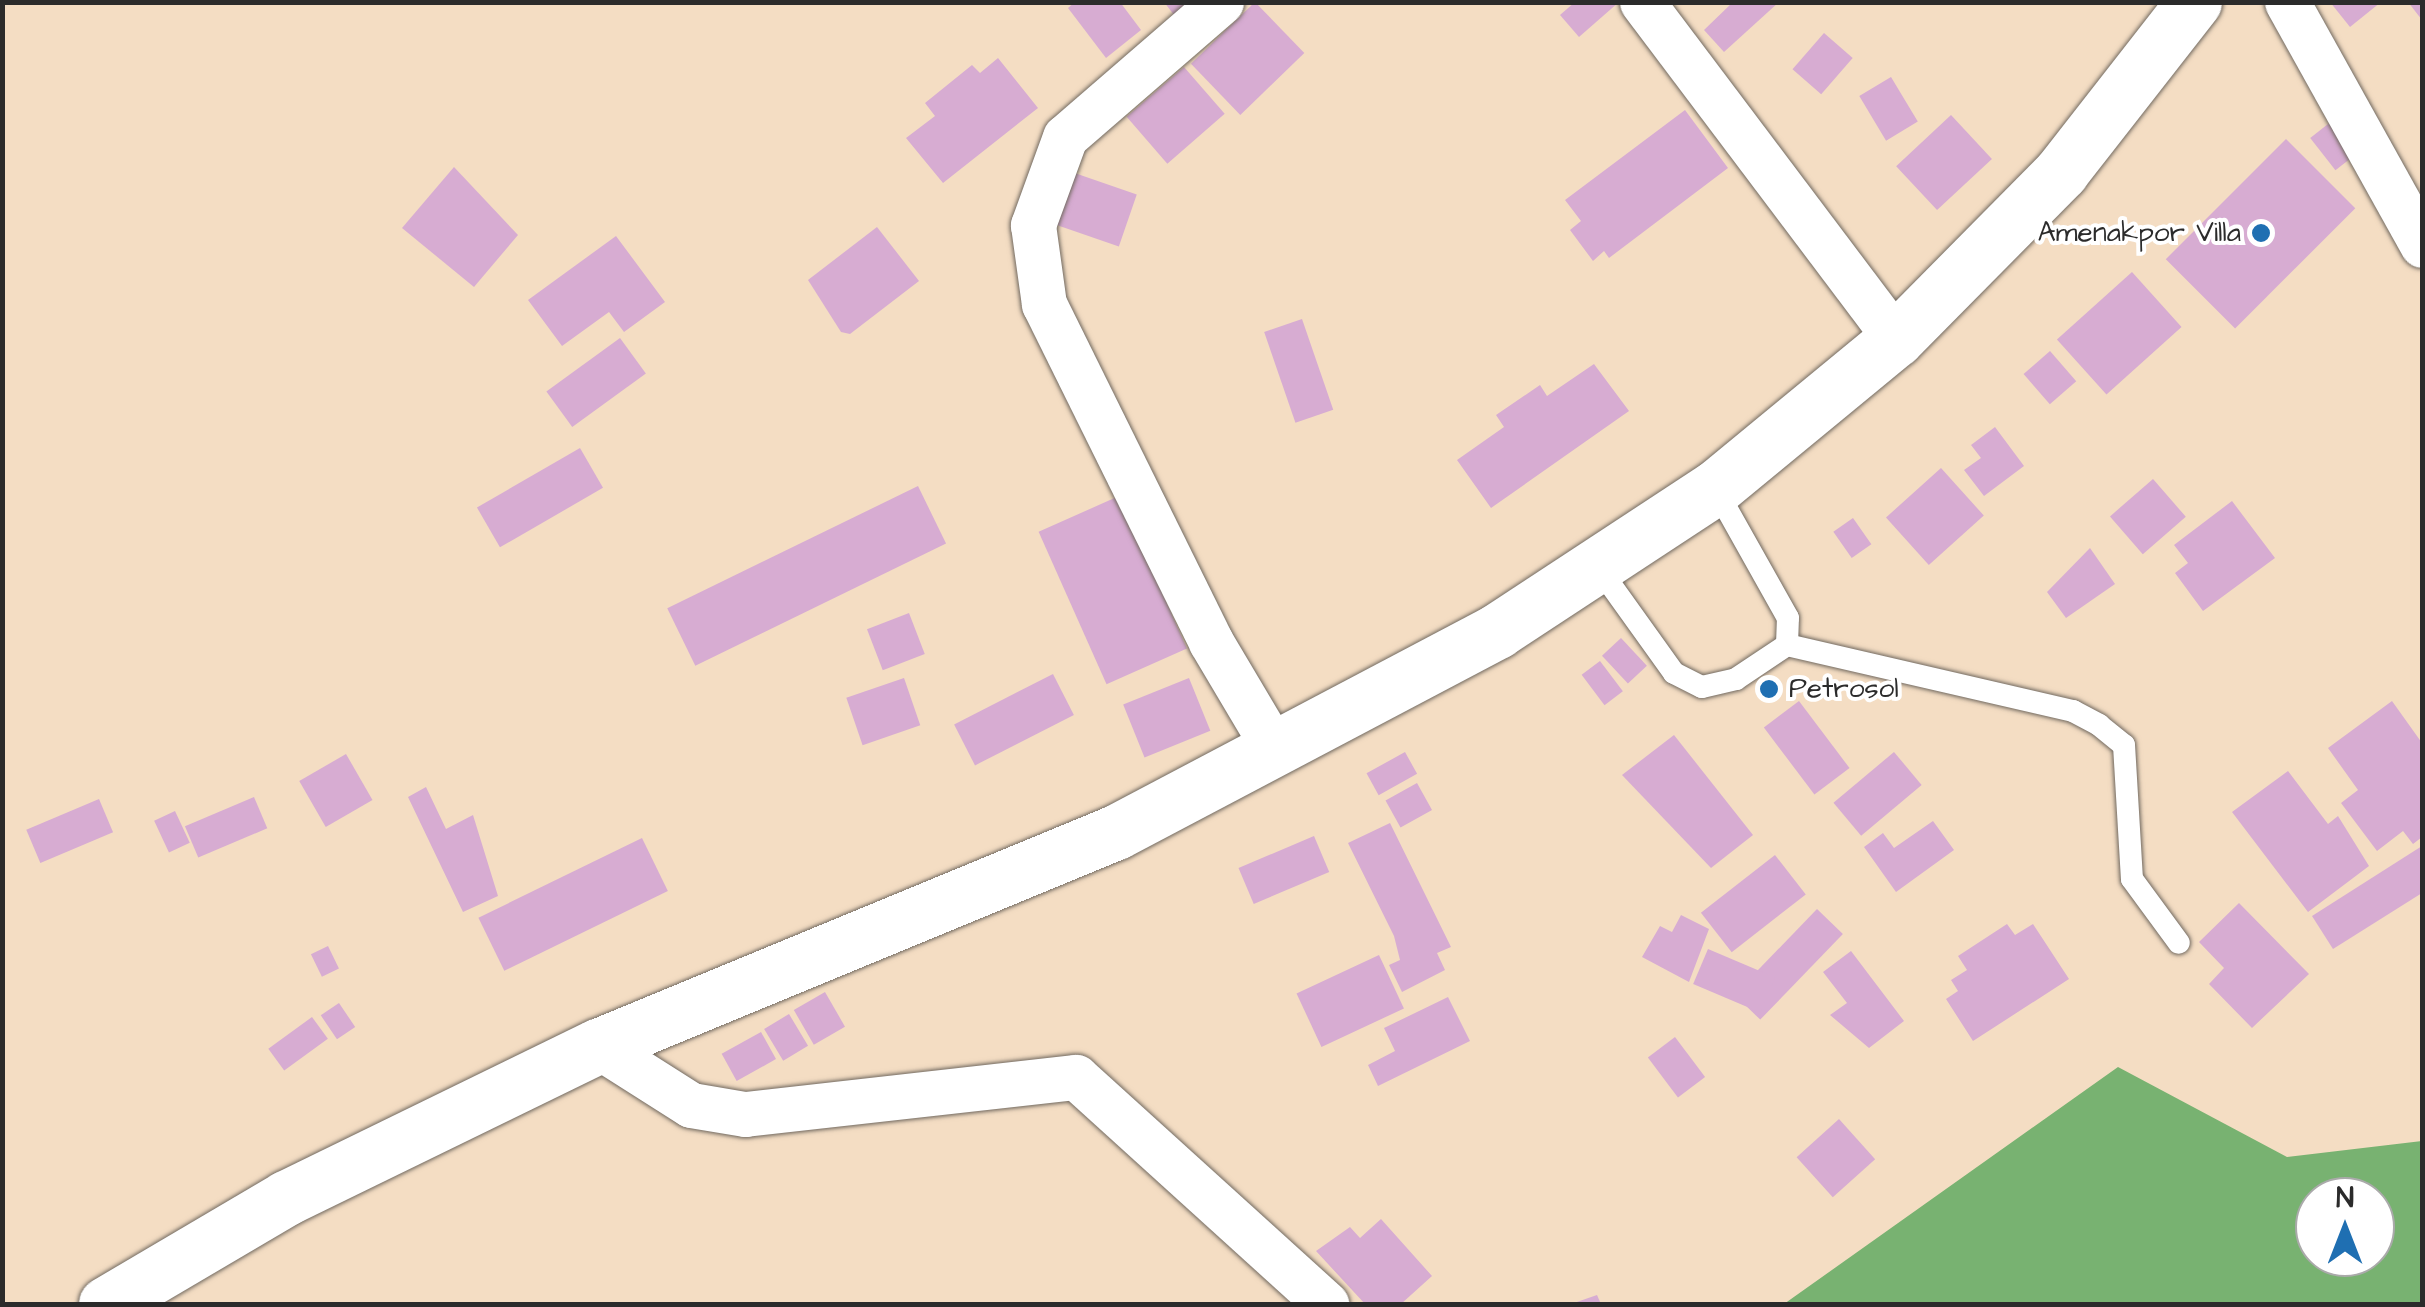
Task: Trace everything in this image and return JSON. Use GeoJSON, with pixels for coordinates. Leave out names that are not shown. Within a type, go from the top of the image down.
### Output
{"type":"FeatureCollection","features":[{"type":"Feature","properties":{"kind":"main road"},"geometry":{"type":"LineString","coordinates":[[106,1304],[286,1198],[598,1046],[1116,832],[1275,750],[1598,568],[1715,488],[1896,339],[2061,172],[2194,2]]}},
{"type":"Feature","properties":{"kind":"street"},"geometry":{"type":"LineString","coordinates":[[1221,2],[1065,136],[1033,225],[1044,304],[1211,642],[1275,750]]}},
{"type":"Feature","properties":{"kind":"street"},"geometry":{"type":"LineString","coordinates":[[1642,2],[1896,339]]}},
{"type":"Feature","properties":{"kind":"street"},"geometry":{"type":"LineString","coordinates":[[2287,2],[2422,245]]}},
{"type":"Feature","properties":{"kind":"street"},"geometry":{"type":"LineString","coordinates":[[598,1046],[692,1105],[745,1114],[1076,1077],[1326,1304]]}},
{"type":"Feature","properties":{"kind":"lane"},"geometry":{"type":"LineString","coordinates":[[1715,488],[1788,618],[1786,645]]}},
{"type":"Feature","properties":{"kind":"lane"},"geometry":{"type":"LineString","coordinates":[[1598,568],[1674,672],[1702,687],[1736,679],[1786,645],[2073,711],[2099,726],[2124,745],[2132,879],[2178,943]]}},
{"type":"Feature","properties":{"kind":"green space"},"geometry":{"type":"Polygon","coordinates":[[[2118,1067],[2287,1157],[2422,1141],[2422,1304],[1784,1304],[2118,1067]]]}},
{"type":"Feature","properties":{"kind":"building"},"geometry":{"type":"Polygon","coordinates":[[[1075,2],[1120,2],[1141,30],[1106,58],[1068,8],[1075,2]]]}},
{"type":"Feature","properties":{"kind":"building"},"geometry":{"type":"Polygon","coordinates":[[[1164,2],[1209,2],[1181,24],[1164,2]]]}},
{"type":"Feature","properties":{"kind":"building"},"geometry":{"type":"Polygon","coordinates":[[[1255,2],[1304,53],[1240,115],[1191,64],[1255,2]]]}},
{"type":"Feature","properties":{"kind":"building"},"geometry":{"type":"Polygon","coordinates":[[[1575,2],[1619,2],[1579,37],[1560,15],[1575,2]]]}},
{"type":"Feature","properties":{"kind":"building"},"geometry":{"type":"Polygon","coordinates":[[[1733,2],[1779,2],[1724,52],[1704,30],[1733,2]]]}},
{"type":"Feature","properties":{"kind":"building"},"geometry":{"type":"Polygon","coordinates":[[[2330,2],[2381,2],[2350,27],[2330,2]]]}},
{"type":"Feature","properties":{"kind":"building"},"geometry":{"type":"Polygon","coordinates":[[[2408,2],[2422,2],[2422,20],[2408,2]]]}},
{"type":"Feature","properties":{"kind":"building"},"geometry":{"type":"Polygon","coordinates":[[[1824,33],[1853,58],[1821,94],[1793,69],[1824,33]]]}},
{"type":"Feature","properties":{"kind":"building"},"geometry":{"type":"Polygon","coordinates":[[[998,58],[1038,108],[943,183],[906,138],[935,116],[925,103],[972,65],[980,73],[998,58]]]}},
{"type":"Feature","properties":{"kind":"building"},"geometry":{"type":"Polygon","coordinates":[[[1184,67],[1225,114],[1167,164],[1127,117],[1184,67]]]}},
{"type":"Feature","properties":{"kind":"building"},"geometry":{"type":"Polygon","coordinates":[[[1891,77],[1918,122],[1886,141],[1859,96],[1891,77]]]}},
{"type":"Feature","properties":{"kind":"building"},"geometry":{"type":"Polygon","coordinates":[[[1685,110],[1728,168],[1609,258],[1604,251],[1593,261],[1570,230],[1581,221],[1565,200],[1685,110]]]}},
{"type":"Feature","properties":{"kind":"building"},"geometry":{"type":"Polygon","coordinates":[[[1951,115],[1992,159],[1937,210],[1896,166],[1951,115]]]}},
{"type":"Feature","properties":{"kind":"building"},"geometry":{"type":"Polygon","coordinates":[[[2337,117],[2362,149],[2335,170],[2310,138],[2337,117]]]}},
{"type":"Feature","properties":{"kind":"building","name":"Amenakpor Villa"},"geometry":{"type":"Polygon","coordinates":[[[2286,139],[2355,208],[2235,329],[2166,259],[2286,139]]]}},
{"type":"Feature","properties":{"kind":"building"},"geometry":{"type":"Polygon","coordinates":[[[454,167],[518,235],[474,287],[402,228],[454,167]]]}},
{"type":"Feature","properties":{"kind":"building"},"geometry":{"type":"Polygon","coordinates":[[[1063,169],[1137,194],[1119,246],[1045,221],[1063,169]]]}},
{"type":"Feature","properties":{"kind":"building"},"geometry":{"type":"Polygon","coordinates":[[[877,227],[919,281],[850,334],[841,332],[808,280],[877,227]]]}},
{"type":"Feature","properties":{"kind":"building"},"geometry":{"type":"Polygon","coordinates":[[[616,236],[665,302],[624,332],[609,312],[562,346],[528,300],[616,236]]]}},
{"type":"Feature","properties":{"kind":"building"},"geometry":{"type":"Polygon","coordinates":[[[2132,272],[2182,327],[2106,395],[2057,340],[2132,272]]]}},
{"type":"Feature","properties":{"kind":"building"},"geometry":{"type":"Polygon","coordinates":[[[1302,319],[1333,410],[1295,423],[1264,332],[1302,319]]]}},
{"type":"Feature","properties":{"kind":"building"},"geometry":{"type":"Polygon","coordinates":[[[620,338],[646,374],[572,427],[546,391],[620,338]]]}},
{"type":"Feature","properties":{"kind":"building"},"geometry":{"type":"Polygon","coordinates":[[[2050,351],[2076,381],[2050,404],[2024,374],[2050,351]]]}},
{"type":"Feature","properties":{"kind":"building"},"geometry":{"type":"Polygon","coordinates":[[[1594,364],[1629,411],[1491,508],[1457,460],[1504,427],[1496,415],[1540,385],[1547,396],[1594,364]]]}},
{"type":"Feature","properties":{"kind":"building"},"geometry":{"type":"Polygon","coordinates":[[[1995,427],[2024,466],[1984,496],[1964,470],[1981,458],[1971,445],[1995,427]]]}},
{"type":"Feature","properties":{"kind":"building"},"geometry":{"type":"Polygon","coordinates":[[[580,448],[603,488],[500,547],[477,508],[580,448]]]}},
{"type":"Feature","properties":{"kind":"building"},"geometry":{"type":"Polygon","coordinates":[[[1941,468],[1984,516],[1929,565],[1886,518],[1941,468]]]}},
{"type":"Feature","properties":{"kind":"building"},"geometry":{"type":"Polygon","coordinates":[[[2153,479],[2186,517],[2143,554],[2110,516],[2153,479]]]}},
{"type":"Feature","properties":{"kind":"building"},"geometry":{"type":"Polygon","coordinates":[[[918,486],[946,544],[695,666],[667,608],[918,486]]]}},
{"type":"Feature","properties":{"kind":"building"},"geometry":{"type":"Polygon","coordinates":[[[1119,496],[1187,649],[1107,684],[1039,532],[1119,496]]]}},
{"type":"Feature","properties":{"kind":"building"},"geometry":{"type":"Polygon","coordinates":[[[2232,501],[2275,558],[2203,611],[2175,573],[2188,563],[2174,545],[2232,501]]]}},
{"type":"Feature","properties":{"kind":"building"},"geometry":{"type":"Polygon","coordinates":[[[1853,518],[1871,544],[1852,558],[1833,532],[1853,518]]]}},
{"type":"Feature","properties":{"kind":"building"},"geometry":{"type":"Polygon","coordinates":[[[2090,548],[2115,584],[2066,618],[2047,592],[2090,548]]]}},
{"type":"Feature","properties":{"kind":"building"},"geometry":{"type":"Polygon","coordinates":[[[909,613],[925,654],[883,670],[867,629],[909,613]]]}},
{"type":"Feature","properties":{"kind":"building"},"geometry":{"type":"Polygon","coordinates":[[[1621,638],[1647,666],[1628,684],[1602,656],[1621,638]]]}},
{"type":"Feature","properties":{"kind":"building"},"geometry":{"type":"Polygon","coordinates":[[[1600,661],[1623,691],[1605,705],[1582,675],[1600,661]]]}},
{"type":"Feature","properties":{"kind":"building"},"geometry":{"type":"Polygon","coordinates":[[[1053,674],[1074,715],[975,765],[954,724],[1053,674]]]}},
{"type":"Feature","properties":{"kind":"building"},"geometry":{"type":"Polygon","coordinates":[[[904,678],[920,725],[863,745],[846,698],[904,678]]]}},
{"type":"Feature","properties":{"kind":"building"},"geometry":{"type":"Polygon","coordinates":[[[1189,678],[1210,731],[1145,757],[1123,705],[1189,678]]]}},
{"type":"Feature","properties":{"kind":"building"},"geometry":{"type":"Polygon","coordinates":[[[1799,701],[1850,768],[1814,795],[1764,727],[1799,701]]]}},
{"type":"Feature","properties":{"kind":"building"},"geometry":{"type":"Polygon","coordinates":[[[2392,701],[2422,743],[2422,837],[2413,844],[2403,831],[2377,851],[2341,803],[2358,790],[2328,748],[2392,701]]]}},
{"type":"Feature","properties":{"kind":"building"},"geometry":{"type":"Polygon","coordinates":[[[1674,735],[1753,835],[1711,868],[1622,775],[1674,735]]]}},
{"type":"Feature","properties":{"kind":"building"},"geometry":{"type":"Polygon","coordinates":[[[1405,752],[1417,774],[1379,795],[1367,773],[1405,752]]]}},
{"type":"Feature","properties":{"kind":"building"},"geometry":{"type":"Polygon","coordinates":[[[1894,752],[1922,785],[1861,836],[1833,803],[1894,752]]]}},
{"type":"Feature","properties":{"kind":"building"},"geometry":{"type":"Polygon","coordinates":[[[346,754],[373,800],[326,827],[299,781],[346,754]]]}},
{"type":"Feature","properties":{"kind":"building"},"geometry":{"type":"Polygon","coordinates":[[[2288,771],[2328,824],[2338,816],[2369,866],[2308,912],[2232,812],[2288,771]]]}},
{"type":"Feature","properties":{"kind":"building"},"geometry":{"type":"Polygon","coordinates":[[[1417,783],[1432,810],[1401,828],[1386,800],[1417,783]]]}},
{"type":"Feature","properties":{"kind":"building"},"geometry":{"type":"Polygon","coordinates":[[[426,787],[446,829],[473,815],[498,896],[463,912],[408,797],[426,787]]]}},
{"type":"Feature","properties":{"kind":"building"},"geometry":{"type":"Polygon","coordinates":[[[254,797],[267,828],[198,858],[185,826],[254,797]]]}},
{"type":"Feature","properties":{"kind":"building"},"geometry":{"type":"Polygon","coordinates":[[[99,799],[113,832],[40,863],[26,830],[99,799]]]}},
{"type":"Feature","properties":{"kind":"building"},"geometry":{"type":"Polygon","coordinates":[[[175,811],[190,843],[169,852],[154,821],[175,811]]]}},
{"type":"Feature","properties":{"kind":"building"},"geometry":{"type":"Polygon","coordinates":[[[1933,821],[1954,850],[1896,892],[1864,847],[1883,833],[1894,848],[1933,821]]]}},
{"type":"Feature","properties":{"kind":"building"},"geometry":{"type":"Polygon","coordinates":[[[1390,823],[1451,947],[1437,953],[1445,970],[1402,992],[1389,965],[1400,960],[1394,936],[1348,843],[1390,823]]]}},
{"type":"Feature","properties":{"kind":"building"},"geometry":{"type":"Polygon","coordinates":[[[1314,836],[1329,872],[1254,904],[1239,868],[1314,836]]]}},
{"type":"Feature","properties":{"kind":"building"},"geometry":{"type":"Polygon","coordinates":[[[642,838],[668,891],[504,971],[478,918],[642,838]]]}},
{"type":"Feature","properties":{"kind":"building"},"geometry":{"type":"Polygon","coordinates":[[[2422,846],[2422,893],[2333,949],[2312,916],[2422,846]]]}},
{"type":"Feature","properties":{"kind":"building"},"geometry":{"type":"Polygon","coordinates":[[[1775,855],[1806,894],[1732,952],[1701,913],[1775,855]]]}},
{"type":"Feature","properties":{"kind":"building"},"geometry":{"type":"Polygon","coordinates":[[[2239,903],[2309,974],[2252,1028],[2209,984],[2224,968],[2199,942],[2239,903]]]}},
{"type":"Feature","properties":{"kind":"building"},"geometry":{"type":"Polygon","coordinates":[[[1817,909],[1843,934],[1760,1020],[1734,995],[1817,909]]]}},
{"type":"Feature","properties":{"kind":"building"},"geometry":{"type":"Polygon","coordinates":[[[1681,915],[1709,929],[1689,982],[1642,957],[1660,926],[1672,932],[1681,915]]]}},
{"type":"Feature","properties":{"kind":"building"},"geometry":{"type":"Polygon","coordinates":[[[2007,924],[2015,935],[2033,924],[2069,979],[1973,1041],[1946,999],[1958,991],[1951,980],[1967,970],[1958,956],[2007,924]]]}},
{"type":"Feature","properties":{"kind":"building"},"geometry":{"type":"Polygon","coordinates":[[[328,946],[339,968],[322,977],[311,954],[328,946]]]}},
{"type":"Feature","properties":{"kind":"building"},"geometry":{"type":"Polygon","coordinates":[[[1708,949],[1775,978],[1760,1013],[1693,984],[1708,949]]]}},
{"type":"Feature","properties":{"kind":"building"},"geometry":{"type":"Polygon","coordinates":[[[1851,951],[1904,1021],[1869,1048],[1830,1015],[1847,1003],[1823,972],[1851,951]]]}},
{"type":"Feature","properties":{"kind":"building"},"geometry":{"type":"Polygon","coordinates":[[[1379,955],[1404,1008],[1321,1047],[1297,993],[1379,955]]]}},
{"type":"Feature","properties":{"kind":"building"},"geometry":{"type":"Polygon","coordinates":[[[825,992],[845,1027],[814,1045],[794,1010],[825,992]]]}},
{"type":"Feature","properties":{"kind":"building"},"geometry":{"type":"Polygon","coordinates":[[[1448,997],[1470,1041],[1378,1086],[1368,1065],[1395,1051],[1384,1028],[1448,997]]]}},
{"type":"Feature","properties":{"kind":"building"},"geometry":{"type":"Polygon","coordinates":[[[339,1003],[355,1027],[337,1039],[321,1015],[339,1003]]]}},
{"type":"Feature","properties":{"kind":"building"},"geometry":{"type":"Polygon","coordinates":[[[789,1014],[808,1046],[783,1061],[764,1029],[789,1014]]]}},
{"type":"Feature","properties":{"kind":"building"},"geometry":{"type":"Polygon","coordinates":[[[312,1017],[328,1039],[284,1071],[268,1049],[312,1017]]]}},
{"type":"Feature","properties":{"kind":"building"},"geometry":{"type":"Polygon","coordinates":[[[761,1032],[776,1059],[737,1081],[722,1054],[761,1032]]]}},
{"type":"Feature","properties":{"kind":"building"},"geometry":{"type":"Polygon","coordinates":[[[1675,1037],[1705,1077],[1678,1097],[1648,1057],[1675,1037]]]}},
{"type":"Feature","properties":{"kind":"building"},"geometry":{"type":"Polygon","coordinates":[[[1839,1119],[1875,1159],[1833,1197],[1797,1157],[1839,1119]]]}},
{"type":"Feature","properties":{"kind":"building"},"geometry":{"type":"Polygon","coordinates":[[[1381,1219],[1432,1276],[1401,1304],[1365,1304],[1316,1251],[1350,1227],[1360,1238],[1381,1219]]]}},
{"type":"Feature","properties":{"kind":"building"},"geometry":{"type":"Polygon","coordinates":[[[1597,1295],[1601,1304],[1571,1304],[1597,1295]]]}},
{"type":"Feature","properties":{"kind":"place","name":"Amenakpor Villa"},"geometry":{"type":"Point","coordinates":[2261,233]}},
{"type":"Feature","properties":{"kind":"place","name":"Petrosol"},"geometry":{"type":"Point","coordinates":[1769,689]}}]}
